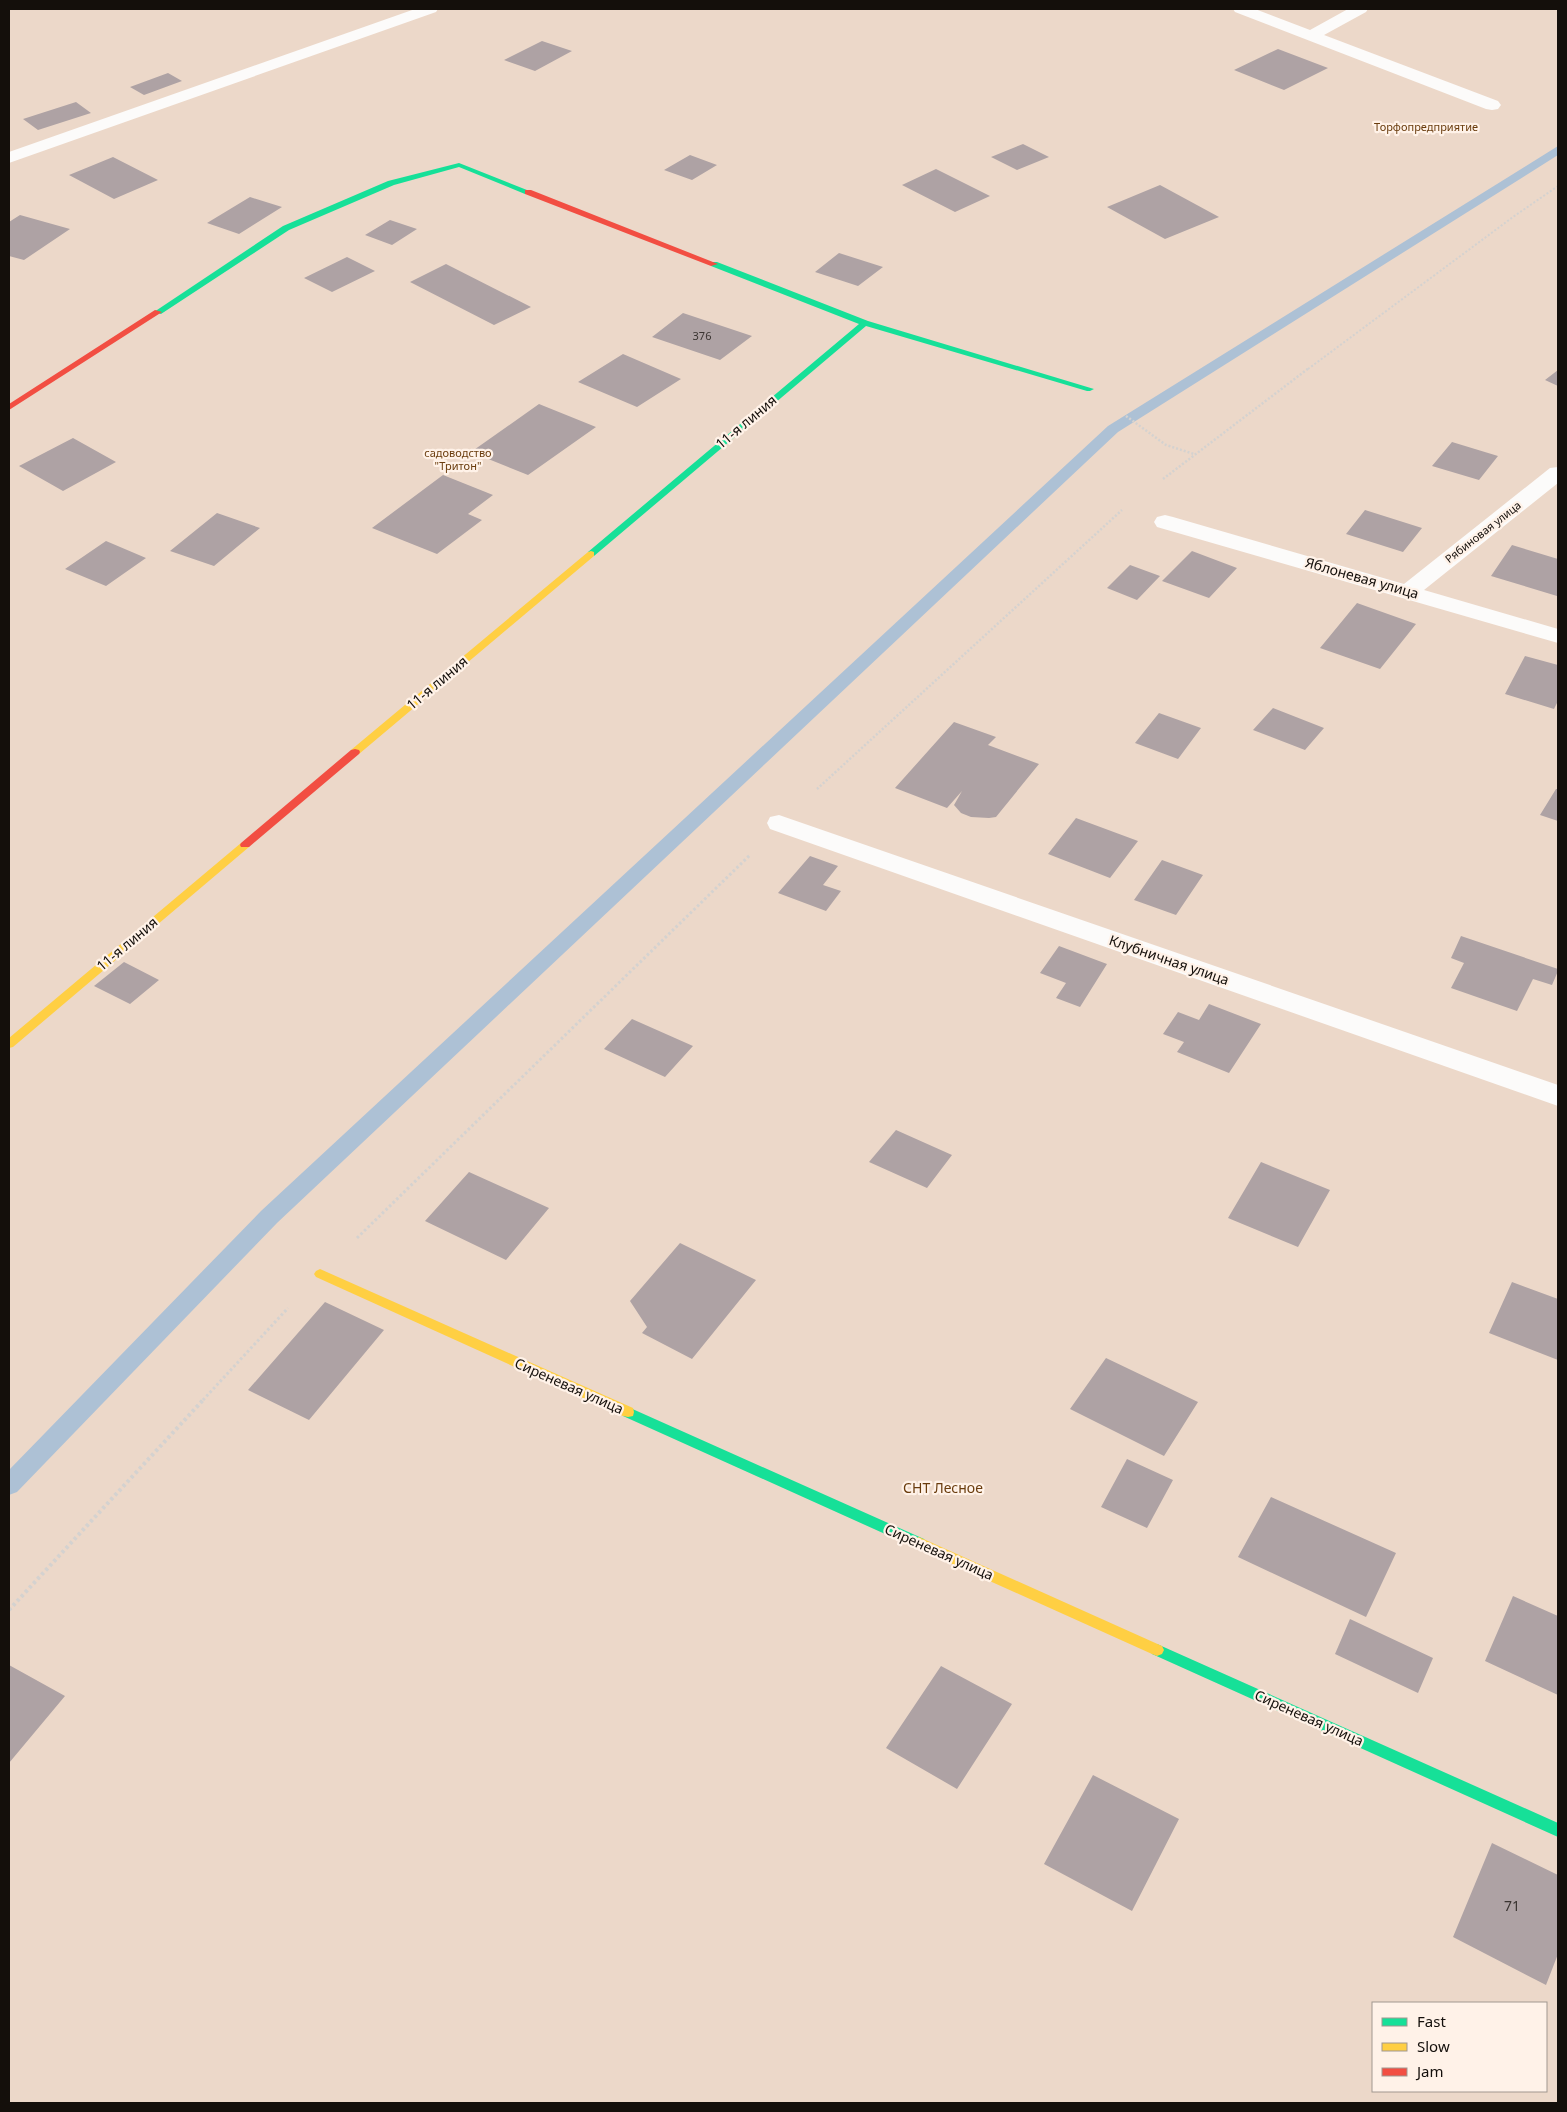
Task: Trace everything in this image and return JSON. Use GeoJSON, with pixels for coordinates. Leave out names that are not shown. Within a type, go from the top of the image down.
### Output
{"type":"FeatureCollection","features":[{"type":"Feature","properties":{"kind":"street"},"geometry":{"type":"LineString","coordinates":[[9,158],[59,142],[430,9]]}},
{"type":"Feature","properties":{"kind":"street"},"geometry":{"type":"LineString","coordinates":[[1241,9],[1492,105]]}},
{"type":"Feature","properties":{"kind":"street"},"geometry":{"type":"LineString","coordinates":[[1312,35],[1360,9]]}},
{"type":"Feature","properties":{"kind":"street"},"geometry":{"type":"LineString","coordinates":[[9,170],[59,142]]}},
{"type":"Feature","properties":{"kind":"street"},"geometry":{"type":"LineString","coordinates":[[9,408],[286,228],[391,182],[459,165],[865,322],[1090,389]]}},
{"type":"Feature","properties":{"kind":"street","name":"11-я линия"},"geometry":{"type":"LineString","coordinates":[[9,1044],[865,322]]}},
{"type":"Feature","properties":{"kind":"street","name":"Рябиновая улица"},"geometry":{"type":"LineString","coordinates":[[1408,592],[1558,474]]}},
{"type":"Feature","properties":{"kind":"street","name":"Яблоневая улица"},"geometry":{"type":"LineString","coordinates":[[1165,522],[1558,636]]}},
{"type":"Feature","properties":{"kind":"street","name":"Клубничная улица"},"geometry":{"type":"LineString","coordinates":[[780,823],[1558,1096]]}},
{"type":"Feature","properties":{"kind":"street","name":"Сиреневая улица"},"geometry":{"type":"LineString","coordinates":[[320,1274],[1558,1830]]}},
{"type":"Feature","properties":{"kind":"path"},"geometry":{"type":"LineString","coordinates":[[1156,484],[1513,217],[1558,186]]}},
{"type":"Feature","properties":{"kind":"path"},"geometry":{"type":"LineString","coordinates":[[1090,389],[1166,445],[1194,454]]}},
{"type":"Feature","properties":{"kind":"path"},"geometry":{"type":"LineString","coordinates":[[9,1610],[320,1274],[750,855],[780,823],[1125,508]]}},
{"type":"Feature","properties":{"kind":"green space","name":"СНТ Лесное"},"geometry":{"type":"Polygon","coordinates":[[[9,9],[1558,9],[1558,2103],[9,2103],[9,9]]]}},
{"type":"Feature","properties":{"kind":"building"},"geometry":{"type":"Polygon","coordinates":[[[542,41],[572,51],[535,71],[504,60],[542,41]]]}},
{"type":"Feature","properties":{"kind":"building"},"geometry":{"type":"Polygon","coordinates":[[[1278,49],[1328,68],[1284,90],[1234,70],[1278,49]]]}},
{"type":"Feature","properties":{"kind":"building"},"geometry":{"type":"Polygon","coordinates":[[[168,73],[182,81],[144,95],[130,87],[168,73]]]}},
{"type":"Feature","properties":{"kind":"building"},"geometry":{"type":"Polygon","coordinates":[[[76,102],[91,113],[38,130],[23,119],[76,102]]]}},
{"type":"Feature","properties":{"kind":"building"},"geometry":{"type":"Polygon","coordinates":[[[1023,144],[1049,157],[1017,170],[991,157],[1023,144]]]}},
{"type":"Feature","properties":{"kind":"building"},"geometry":{"type":"Polygon","coordinates":[[[690,155],[717,165],[692,180],[664,170],[690,155]]]}},
{"type":"Feature","properties":{"kind":"building"},"geometry":{"type":"Polygon","coordinates":[[[113,157],[158,180],[114,199],[69,175],[113,157]]]}},
{"type":"Feature","properties":{"kind":"building"},"geometry":{"type":"Polygon","coordinates":[[[936,169],[990,196],[955,212],[902,185],[936,169]]]}},
{"type":"Feature","properties":{"kind":"building"},"geometry":{"type":"Polygon","coordinates":[[[1160,185],[1219,217],[1165,239],[1107,207],[1160,185]]]}},
{"type":"Feature","properties":{"kind":"building"},"geometry":{"type":"Polygon","coordinates":[[[250,197],[282,207],[239,234],[207,223],[250,197]]]}},
{"type":"Feature","properties":{"kind":"building"},"geometry":{"type":"Polygon","coordinates":[[[20,215],[70,229],[24,260],[9,256],[9,222],[20,215]]]}},
{"type":"Feature","properties":{"kind":"building"},"geometry":{"type":"Polygon","coordinates":[[[390,220],[417,229],[392,245],[365,235],[390,220]]]}},
{"type":"Feature","properties":{"kind":"building"},"geometry":{"type":"Polygon","coordinates":[[[839,253],[883,267],[858,286],[815,272],[839,253]]]}},
{"type":"Feature","properties":{"kind":"building"},"geometry":{"type":"Polygon","coordinates":[[[347,257],[375,271],[332,292],[304,278],[347,257]]]}},
{"type":"Feature","properties":{"kind":"building"},"geometry":{"type":"Polygon","coordinates":[[[446,264],[531,307],[494,325],[410,282],[446,264]]]}},
{"type":"Feature","properties":{"kind":"building"},"geometry":{"type":"Polygon","coordinates":[[[683,313],[752,336],[720,360],[652,337],[683,313]]]}},
{"type":"Feature","properties":{"kind":"building"},"geometry":{"type":"Polygon","coordinates":[[[623,354],[681,379],[637,407],[578,382],[623,354]]]}},
{"type":"Feature","properties":{"kind":"building"},"geometry":{"type":"Polygon","coordinates":[[[1558,370],[1558,386],[1545,380],[1558,370]]]}},
{"type":"Feature","properties":{"kind":"building"},"geometry":{"type":"Polygon","coordinates":[[[539,404],[596,427],[528,475],[471,452],[539,404]]]}},
{"type":"Feature","properties":{"kind":"building"},"geometry":{"type":"Polygon","coordinates":[[[73,438],[116,462],[63,491],[19,466],[73,438]]]}},
{"type":"Feature","properties":{"kind":"building"},"geometry":{"type":"Polygon","coordinates":[[[1452,442],[1498,456],[1479,480],[1432,466],[1452,442]]]}},
{"type":"Feature","properties":{"kind":"building"},"geometry":{"type":"Polygon","coordinates":[[[443,475],[493,495],[468,514],[482,520],[437,554],[372,528],[443,475]]]}},
{"type":"Feature","properties":{"kind":"building"},"geometry":{"type":"Polygon","coordinates":[[[1365,510],[1422,528],[1403,552],[1346,534],[1365,510]]]}},
{"type":"Feature","properties":{"kind":"building"},"geometry":{"type":"Polygon","coordinates":[[[217,513],[260,528],[214,566],[170,551],[217,513]]]}},
{"type":"Feature","properties":{"kind":"building"},"geometry":{"type":"Polygon","coordinates":[[[106,541],[146,558],[106,586],[65,569],[106,541]]]}},
{"type":"Feature","properties":{"kind":"building"},"geometry":{"type":"Polygon","coordinates":[[[1512,545],[1558,559],[1557,596],[1491,576],[1512,545]]]}},
{"type":"Feature","properties":{"kind":"building"},"geometry":{"type":"Polygon","coordinates":[[[1192,551],[1237,568],[1209,598],[1162,581],[1192,551]]]}},
{"type":"Feature","properties":{"kind":"building"},"geometry":{"type":"Polygon","coordinates":[[[1130,565],[1160,576],[1137,600],[1107,588],[1130,565]]]}},
{"type":"Feature","properties":{"kind":"building"},"geometry":{"type":"Polygon","coordinates":[[[1357,603],[1416,624],[1380,669],[1320,648],[1357,603]]]}},
{"type":"Feature","properties":{"kind":"building"},"geometry":{"type":"Polygon","coordinates":[[[1525,656],[1558,665],[1558,701],[1554,709],[1505,694],[1525,656]]]}},
{"type":"Feature","properties":{"kind":"building"},"geometry":{"type":"Polygon","coordinates":[[[1273,708],[1324,728],[1305,750],[1253,730],[1273,708]]]}},
{"type":"Feature","properties":{"kind":"building"},"geometry":{"type":"Polygon","coordinates":[[[1159,713],[1201,728],[1178,759],[1135,743],[1159,713]]]}},
{"type":"Feature","properties":{"kind":"building"},"geometry":{"type":"Polygon","coordinates":[[[954,722],[996,737],[988,745],[1039,764],[996,817],[971,817],[961,813],[954,805],[962,791],[947,808],[895,788],[954,722]]]}},
{"type":"Feature","properties":{"kind":"building"},"geometry":{"type":"Polygon","coordinates":[[[1556,789],[1558,789],[1558,821],[1540,815],[1556,789]]]}},
{"type":"Feature","properties":{"kind":"building"},"geometry":{"type":"Polygon","coordinates":[[[1076,818],[1138,841],[1110,878],[1048,854],[1076,818]]]}},
{"type":"Feature","properties":{"kind":"building"},"geometry":{"type":"Polygon","coordinates":[[[810,856],[838,866],[823,885],[841,891],[826,911],[778,893],[810,856]]]}},
{"type":"Feature","properties":{"kind":"building"},"geometry":{"type":"Polygon","coordinates":[[[1162,860],[1203,875],[1176,915],[1134,900],[1162,860]]]}},
{"type":"Feature","properties":{"kind":"building"},"geometry":{"type":"Polygon","coordinates":[[[1461,936],[1558,969],[1552,985],[1533,979],[1517,1011],[1451,988],[1464,963],[1451,958],[1461,936]]]}},
{"type":"Feature","properties":{"kind":"building"},"geometry":{"type":"Polygon","coordinates":[[[1059,946],[1107,964],[1080,1007],[1056,998],[1066,983],[1040,973],[1059,946]]]}},
{"type":"Feature","properties":{"kind":"building"},"geometry":{"type":"Polygon","coordinates":[[[124,962],[159,980],[130,1004],[94,986],[124,962]]]}},
{"type":"Feature","properties":{"kind":"building"},"geometry":{"type":"Polygon","coordinates":[[[1209,1004],[1261,1024],[1229,1073],[1177,1052],[1184,1042],[1163,1034],[1178,1012],[1199,1020],[1209,1004]]]}},
{"type":"Feature","properties":{"kind":"building"},"geometry":{"type":"Polygon","coordinates":[[[632,1019],[693,1046],[665,1077],[604,1049],[632,1019]]]}},
{"type":"Feature","properties":{"kind":"building"},"geometry":{"type":"Polygon","coordinates":[[[896,1130],[952,1155],[927,1188],[869,1162],[896,1130]]]}},
{"type":"Feature","properties":{"kind":"building"},"geometry":{"type":"Polygon","coordinates":[[[1261,1162],[1330,1190],[1298,1247],[1228,1218],[1261,1162]]]}},
{"type":"Feature","properties":{"kind":"building"},"geometry":{"type":"Polygon","coordinates":[[[469,1172],[549,1208],[506,1260],[425,1221],[469,1172]]]}},
{"type":"Feature","properties":{"kind":"building"},"geometry":{"type":"Polygon","coordinates":[[[680,1243],[756,1280],[692,1359],[642,1333],[647,1327],[630,1301],[680,1243]]]}},
{"type":"Feature","properties":{"kind":"building"},"geometry":{"type":"Polygon","coordinates":[[[1512,1282],[1558,1299],[1558,1360],[1489,1333],[1512,1282]]]}},
{"type":"Feature","properties":{"kind":"building"},"geometry":{"type":"Polygon","coordinates":[[[325,1302],[384,1330],[309,1420],[248,1390],[325,1302]]]}},
{"type":"Feature","properties":{"kind":"building"},"geometry":{"type":"Polygon","coordinates":[[[1106,1358],[1198,1402],[1164,1456],[1070,1409],[1106,1358]]]}},
{"type":"Feature","properties":{"kind":"building"},"geometry":{"type":"Polygon","coordinates":[[[1127,1459],[1173,1480],[1147,1528],[1101,1507],[1127,1459]]]}},
{"type":"Feature","properties":{"kind":"building"},"geometry":{"type":"Polygon","coordinates":[[[1271,1497],[1396,1553],[1366,1617],[1238,1557],[1271,1497]]]}},
{"type":"Feature","properties":{"kind":"building"},"geometry":{"type":"Polygon","coordinates":[[[1513,1596],[1558,1616],[1558,1695],[1485,1661],[1513,1596]]]}},
{"type":"Feature","properties":{"kind":"building"},"geometry":{"type":"Polygon","coordinates":[[[1350,1619],[1433,1658],[1418,1693],[1335,1654],[1350,1619]]]}},
{"type":"Feature","properties":{"kind":"building"},"geometry":{"type":"Polygon","coordinates":[[[9,1665],[65,1696],[9,1763],[9,1665]]]}},
{"type":"Feature","properties":{"kind":"building"},"geometry":{"type":"Polygon","coordinates":[[[941,1666],[1012,1704],[957,1789],[886,1748],[941,1666]]]}},
{"type":"Feature","properties":{"kind":"building"},"geometry":{"type":"Polygon","coordinates":[[[1093,1775],[1179,1819],[1132,1911],[1044,1864],[1093,1775]]]}},
{"type":"Feature","properties":{"kind":"building"},"geometry":{"type":"Polygon","coordinates":[[[1492,1843],[1558,1875],[1558,1954],[1546,1985],[1453,1937],[1492,1843]]]}},
{"type":"Feature","properties":{"kind":"waterway"},"geometry":{"type":"LineString","coordinates":[[9,1485],[269,1217],[1113,429],[1558,150]]}},
{"type":"Feature","properties":{"kind":"traffic: fast"},"geometry":{"type":"LineString","coordinates":[[158,312],[286,228],[391,183],[459,165],[528,192]]}},
{"type":"Feature","properties":{"kind":"traffic: fast"},"geometry":{"type":"LineString","coordinates":[[714,264],[865,323],[1090,389]]}},
{"type":"Feature","properties":{"kind":"traffic: fast"},"geometry":{"type":"LineString","coordinates":[[591,554],[865,323]]}},
{"type":"Feature","properties":{"kind":"traffic: fast"},"geometry":{"type":"LineString","coordinates":[[628,1412],[919,1543]]}},
{"type":"Feature","properties":{"kind":"traffic: fast"},"geometry":{"type":"LineString","coordinates":[[1157,1650],[1558,1830]]}},
{"type":"Feature","properties":{"kind":"traffic: slow"},"geometry":{"type":"LineString","coordinates":[[355,752],[591,554]]}},
{"type":"Feature","properties":{"kind":"traffic: slow"},"geometry":{"type":"LineString","coordinates":[[9,1044],[245,845]]}},
{"type":"Feature","properties":{"kind":"traffic: slow"},"geometry":{"type":"LineString","coordinates":[[320,1274],[628,1412]]}},
{"type":"Feature","properties":{"kind":"traffic: slow"},"geometry":{"type":"LineString","coordinates":[[919,1543],[1157,1650]]}},
{"type":"Feature","properties":{"kind":"traffic: jam"},"geometry":{"type":"LineString","coordinates":[[528,192],[714,264]]}},
{"type":"Feature","properties":{"kind":"traffic: jam"},"geometry":{"type":"LineString","coordinates":[[9,408],[158,312]]}},
{"type":"Feature","properties":{"kind":"traffic: jam"},"geometry":{"type":"LineString","coordinates":[[245,845],[355,752]]}},
{"type":"Feature","properties":{"kind":"park label","name":"Торфопредприятие"},"geometry":{"type":"Point","coordinates":[1426,127]}},
{"type":"Feature","properties":{"kind":"park label","name":"садоводство \"Тритон\""},"geometry":{"type":"Point","coordinates":[458,459]}}]}
